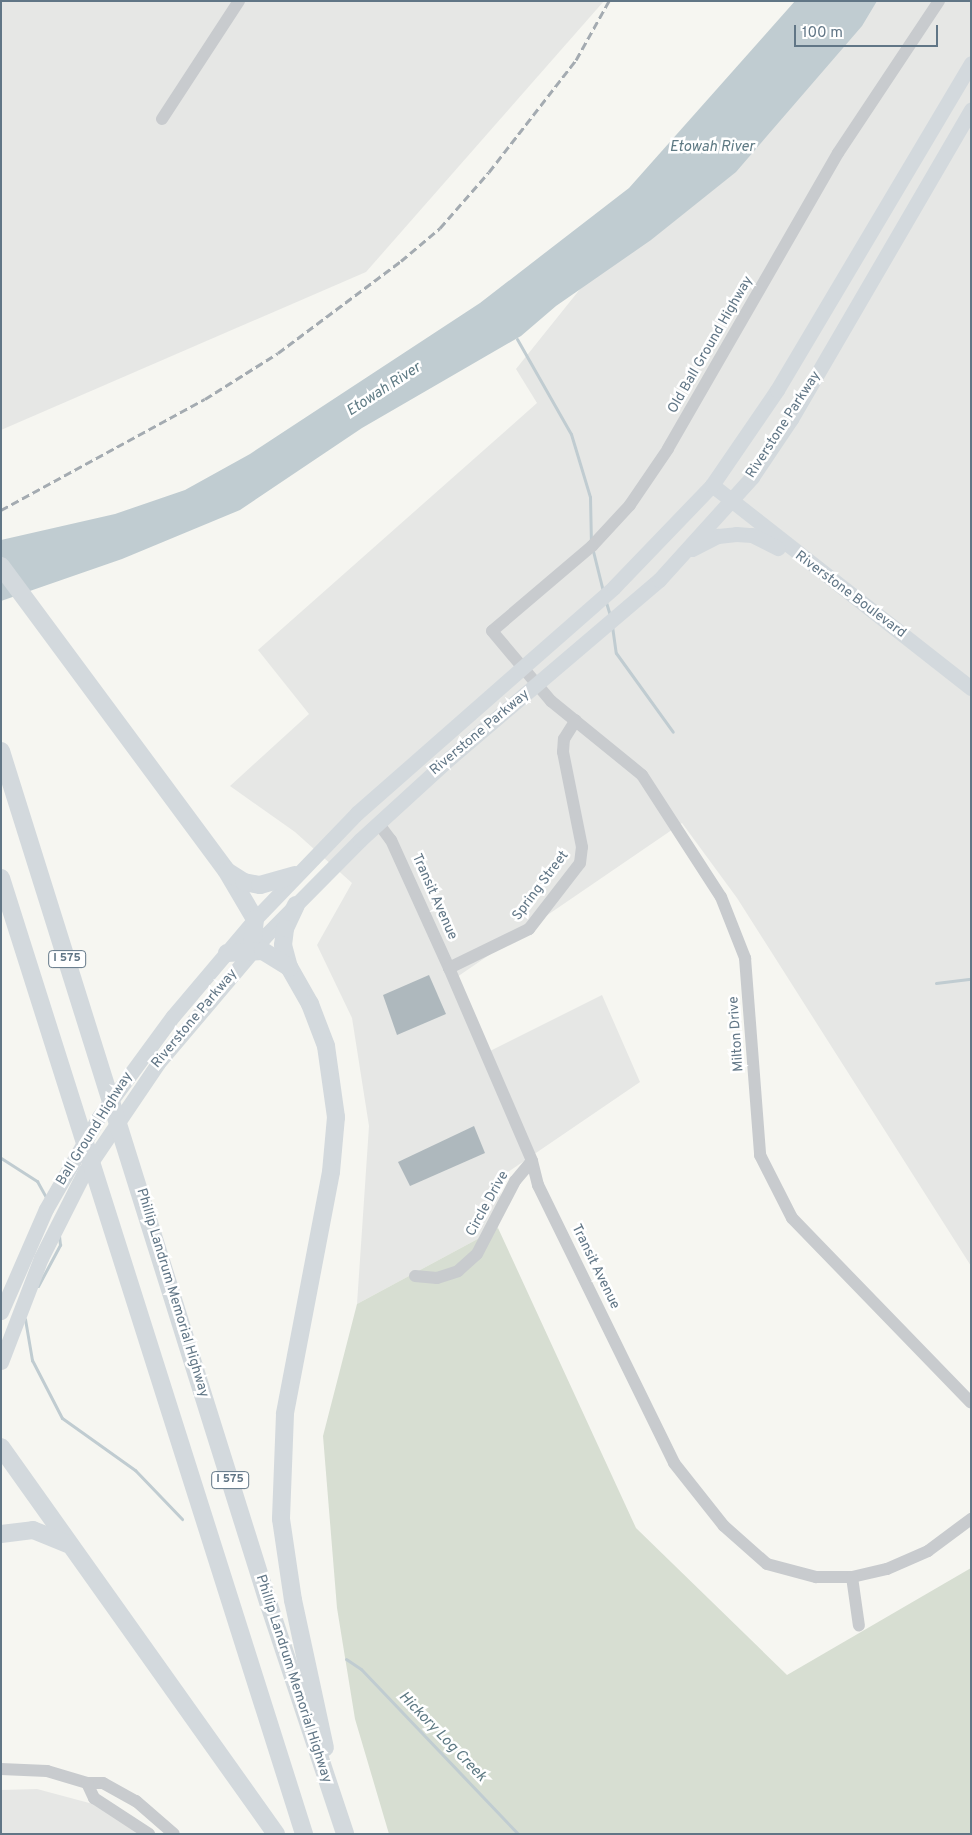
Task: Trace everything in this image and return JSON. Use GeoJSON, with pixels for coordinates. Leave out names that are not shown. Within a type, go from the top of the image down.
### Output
{"type":"FeatureCollection","features":[{"type":"Feature","properties":{"kind":"highway"},"geometry":{"type":"LineString","coordinates":[[1,566],[226,870],[255,919],[252,950]]}},
{"type":"Feature","properties":{"kind":"highway","name":"Phillip Landrum Memorial Highway"},"geometry":{"type":"LineString","coordinates":[[1,751],[343,1830]]}},
{"type":"Feature","properties":{"kind":"highway"},"geometry":{"type":"LineString","coordinates":[[226,870],[244,882],[260,886],[295,875]]}},
{"type":"Feature","properties":{"kind":"highway","name":"I 575"},"geometry":{"type":"LineString","coordinates":[[1,878],[304,1834]]}},
{"type":"Feature","properties":{"kind":"highway"},"geometry":{"type":"LineString","coordinates":[[296,905],[283,937],[289,967],[326,1046],[336,1118],[331,1172],[285,1414],[281,1519],[293,1600],[343,1830]]}},
{"type":"Feature","properties":{"kind":"highway"},"geometry":{"type":"LineString","coordinates":[[226,953],[252,950],[270,953],[289,967]]}},
{"type":"Feature","properties":{"kind":"highway"},"geometry":{"type":"LineString","coordinates":[[1,1447],[276,1834]]}},
{"type":"Feature","properties":{"kind":"highway"},"geometry":{"type":"LineString","coordinates":[[1,1534],[33,1530],[58,1538],[71,1548]]}},
{"type":"Feature","properties":{"kind":"main road","name":"Riverstone Parkway"},"geometry":{"type":"LineString","coordinates":[[255,919],[295,875],[407,765],[614,587],[712,485],[777,390],[971,63]]}},
{"type":"Feature","properties":{"kind":"main road","name":"Riverstone Parkway"},"geometry":{"type":"LineString","coordinates":[[1,1362],[20,1307],[53,1232],[112,1126],[158,1063],[252,950],[378,823],[630,606],[684,554],[731,501],[791,419],[971,110]]}},
{"type":"Feature","properties":{"kind":"main road","name":"Riverstone Boulevard"},"geometry":{"type":"LineString","coordinates":[[712,485],[802,560],[971,688]]}},
{"type":"Feature","properties":{"kind":"main road"},"geometry":{"type":"LineString","coordinates":[[684,554],[718,536],[736,534],[752,535],[802,560]]}},
{"type":"Feature","properties":{"kind":"main road","name":"Ball Ground Highway"},"geometry":{"type":"LineString","coordinates":[[1,1312],[46,1209],[100,1117],[144,1054],[255,919]]}},
{"type":"Feature","properties":{"kind":"street"},"geometry":{"type":"LineString","coordinates":[[162,119],[239,1]]}},
{"type":"Feature","properties":{"kind":"street","name":"Old Ball Ground Highway"},"geometry":{"type":"LineString","coordinates":[[522,665],[492,631],[592,546],[630,505],[690,412],[838,153],[938,1]]}},
{"type":"Feature","properties":{"kind":"street","name":"Milton Drive"},"geometry":{"type":"LineString","coordinates":[[522,665],[538,684],[576,720],[642,775],[721,898],[745,958],[760,1155],[792,1218],[971,1403]]}},
{"type":"Feature","properties":{"kind":"street","name":"Spring Street"},"geometry":{"type":"LineString","coordinates":[[449,968],[523,934],[580,863],[582,847],[564,775],[563,744],[576,720]]}},
{"type":"Feature","properties":{"kind":"street","name":"Transit Avenue"},"geometry":{"type":"LineString","coordinates":[[378,823],[392,840],[449,968],[532,1161],[538,1185],[674,1464],[724,1526],[767,1564],[816,1577],[852,1577],[928,1551],[971,1519]]}},
{"type":"Feature","properties":{"kind":"street","name":"Circle Drive"},"geometry":{"type":"LineString","coordinates":[[415,1276],[437,1278],[458,1271],[477,1254],[515,1181],[532,1161]]}},
{"type":"Feature","properties":{"kind":"street"},"geometry":{"type":"LineString","coordinates":[[852,1577],[859,1626]]}},
{"type":"Feature","properties":{"kind":"street"},"geometry":{"type":"LineString","coordinates":[[1,1769],[54,1772],[87,1783],[103,1783],[124,1794],[174,1834]]}},
{"type":"Feature","properties":{"kind":"street"},"geometry":{"type":"LineString","coordinates":[[87,1783],[94,1798],[149,1834]]}},
{"type":"Feature","properties":{"kind":"shaded area"},"geometry":{"type":"Polygon","coordinates":[[[1,1],[604,1],[366,272],[1,430],[1,1]]]}},
{"type":"Feature","properties":{"kind":"shaded area"},"geometry":{"type":"Polygon","coordinates":[[[825,1],[971,1],[971,1266],[737,898],[682,823],[457,977],[488,1052],[602,995],[640,1082],[502,1176],[498,1228],[357,1304],[369,1126],[352,1018],[317,945],[352,883],[295,832],[230,786],[309,714],[258,650],[537,403],[516,369],[661,188],[825,1]]]}},
{"type":"Feature","properties":{"kind":"shaded area"},"geometry":{"type":"Polygon","coordinates":[[[498,1228],[636,1528],[787,1675],[971,1568],[971,1834],[389,1834],[355,1719],[337,1608],[323,1436],[357,1304],[498,1228]]]}},
{"type":"Feature","properties":{"kind":"shaded area"},"geometry":{"type":"Polygon","coordinates":[[[37,1789],[93,1804],[143,1834],[1,1834],[1,1790],[37,1789]]]}},
{"type":"Feature","properties":{"kind":"water","name":"Etowah River"},"geometry":{"type":"Polygon","coordinates":[[[795,1],[877,1],[862,26],[736,172],[651,240],[556,306],[521,336],[362,428],[240,510],[122,559],[1,601],[1,540],[115,514],[185,490],[250,454],[480,303],[629,188],[795,1]]]}},
{"type":"Feature","properties":{"kind":"building"},"geometry":{"type":"Polygon","coordinates":[[[429,975],[446,1014],[397,1035],[383,995],[429,975]]]}},
{"type":"Feature","properties":{"kind":"building"},"geometry":{"type":"Polygon","coordinates":[[[474,1126],[485,1153],[410,1186],[398,1162],[474,1126]]]}},
{"type":"Feature","properties":{"kind":"waterway"},"geometry":{"type":"LineString","coordinates":[[517,339],[571,434],[590,497],[591,543]]}},
{"type":"Feature","properties":{"kind":"waterway"},"geometry":{"type":"LineString","coordinates":[[593,551],[603,591]]}},
{"type":"Feature","properties":{"kind":"waterway"},"geometry":{"type":"LineString","coordinates":[[605,599],[610,615]]}},
{"type":"Feature","properties":{"kind":"waterway"},"geometry":{"type":"LineString","coordinates":[[612,626],[616,653],[673,732]]}},
{"type":"Feature","properties":{"kind":"waterway"},"geometry":{"type":"LineString","coordinates":[[936,983],[971,979]]}},
{"type":"Feature","properties":{"kind":"waterway","name":"Hickory Log Creek"},"geometry":{"type":"LineString","coordinates":[[1,1158],[37,1181],[47,1199]]}},
{"type":"Feature","properties":{"kind":"waterway","name":"Hickory Log Creek"},"geometry":{"type":"LineString","coordinates":[[38,1286],[60,1245],[59,1236]]}},
{"type":"Feature","properties":{"kind":"waterway","name":"Hickory Log Creek"},"geometry":{"type":"LineString","coordinates":[[25,1319],[32,1360],[62,1418],[135,1470],[182,1519]]}},
{"type":"Feature","properties":{"kind":"waterway","name":"Hickory Log Creek"},"geometry":{"type":"LineString","coordinates":[[346,1659],[361,1669],[518,1834]]}},
{"type":"Feature","properties":{"kind":"railway"},"geometry":{"type":"LineString","coordinates":[[1,510],[205,399],[278,353],[401,261],[440,228],[489,172],[576,60],[609,1]]}}]}
